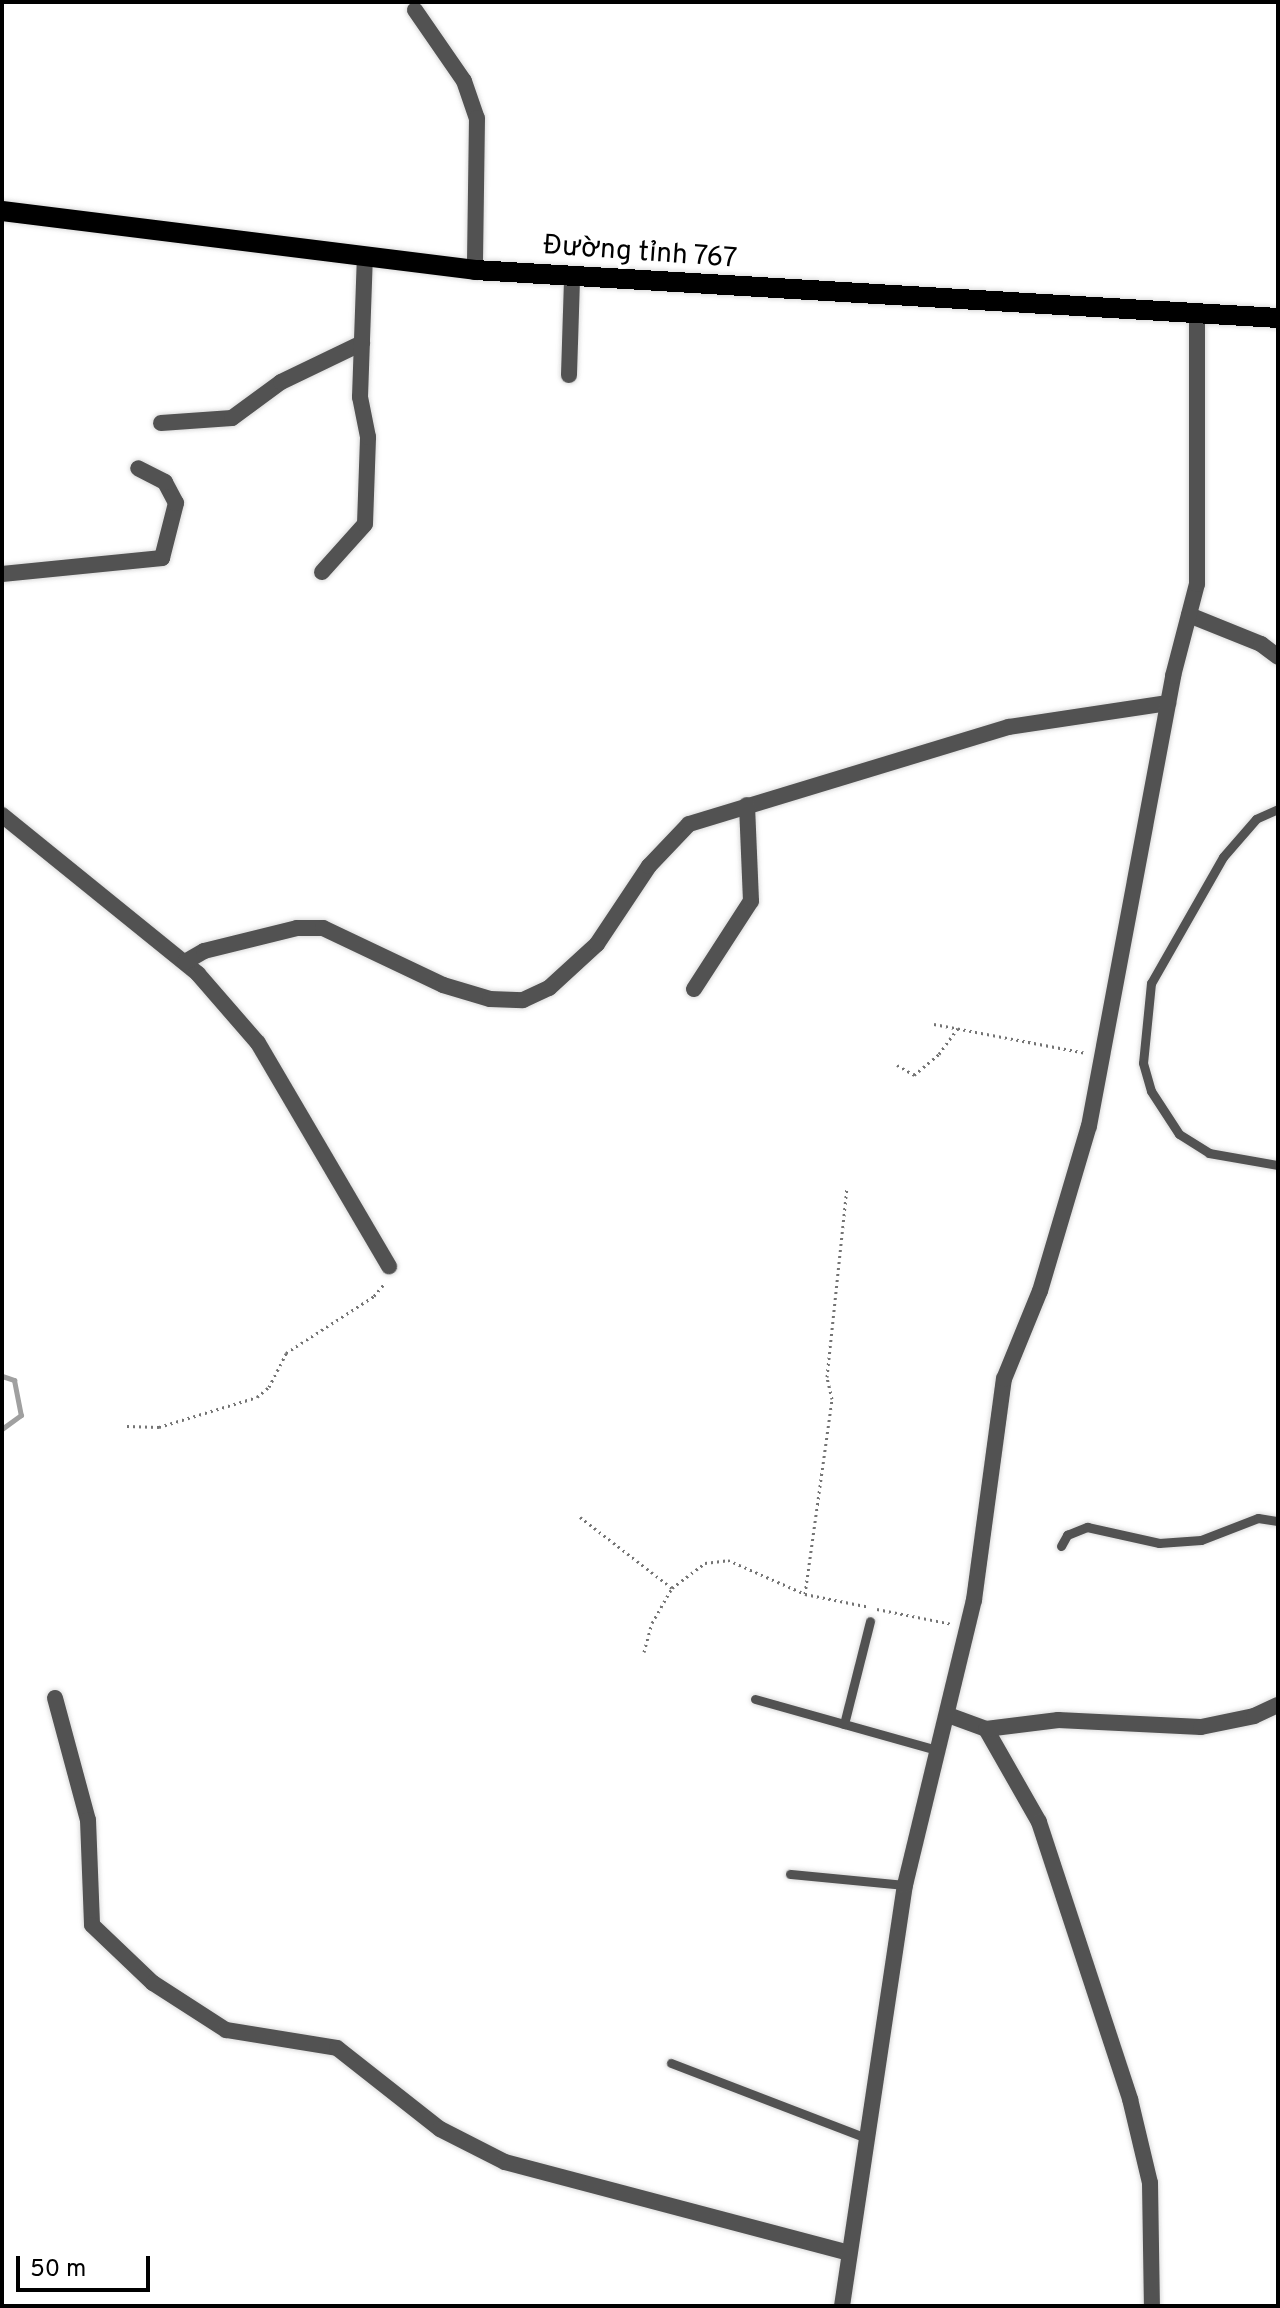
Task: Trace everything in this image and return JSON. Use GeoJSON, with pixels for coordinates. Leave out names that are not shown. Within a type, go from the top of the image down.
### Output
{"type":"FeatureCollection","features":[{"type":"Feature","properties":{"kind":"main road","name":"Đường tỉnh 767"},"geometry":{"type":"LineString","coordinates":[[2,211],[475,270],[1278,318]]}},
{"type":"Feature","properties":{"kind":"street"},"geometry":{"type":"LineString","coordinates":[[415,10],[450,58],[477,118],[475,270]]}},
{"type":"Feature","properties":{"kind":"street"},"geometry":{"type":"LineString","coordinates":[[322,572],[365,524],[368,437],[360,397],[365,257]]}},
{"type":"Feature","properties":{"kind":"street"},"geometry":{"type":"LineString","coordinates":[[569,375],[572,277]]}},
{"type":"Feature","properties":{"kind":"street"},"geometry":{"type":"LineString","coordinates":[[842,2306],[905,1885],[940,1751],[967,1627],[1004,1379],[1040,1291],[1089,1126],[1168,703],[1197,584],[1197,314]]}},
{"type":"Feature","properties":{"kind":"street"},"geometry":{"type":"LineString","coordinates":[[161,423],[232,418],[281,382],[362,343]]}},
{"type":"Feature","properties":{"kind":"street"},"geometry":{"type":"LineString","coordinates":[[2,574],[162,558],[176,503],[165,482],[138,468]]}},
{"type":"Feature","properties":{"kind":"street"},"geometry":{"type":"LineString","coordinates":[[1189,615],[1261,644],[1278,657]]}},
{"type":"Feature","properties":{"kind":"street"},"geometry":{"type":"LineString","coordinates":[[185,962],[204,951],[271,935],[323,928],[443,985],[490,999],[523,1000],[549,988],[597,944],[649,866],[689,824],[1009,727],[1168,703]]}},
{"type":"Feature","properties":{"kind":"street"},"geometry":{"type":"LineString","coordinates":[[694,989],[751,901],[747,805]]}},
{"type":"Feature","properties":{"kind":"street"},"geometry":{"type":"LineString","coordinates":[[2,815],[185,962],[258,1043],[389,1266]]}},
{"type":"Feature","properties":{"kind":"street"},"geometry":{"type":"LineString","coordinates":[[55,1698],[88,1820],[92,1925],[153,1983],[226,2030],[337,2048],[440,2129],[505,2162],[849,2253]]}},
{"type":"Feature","properties":{"kind":"street"},"geometry":{"type":"LineString","coordinates":[[948,1715],[986,1729],[1058,1720],[1201,1727],[1254,1716],[1278,1705]]}},
{"type":"Feature","properties":{"kind":"street"},"geometry":{"type":"LineString","coordinates":[[986,1729],[1039,1822],[1130,2099],[1150,2183],[1152,2306]]}},
{"type":"Feature","properties":{"kind":"lane"},"geometry":{"type":"LineString","coordinates":[[1278,809],[1256,819],[1223,857],[1151,983],[1143,1063],[1151,1091],[1179,1134],[1209,1153],[1278,1165]]}},
{"type":"Feature","properties":{"kind":"lane"},"geometry":{"type":"LineString","coordinates":[[1061,1546],[1067,1535],[1087,1527],[1159,1543],[1201,1540],[1258,1518],[1278,1521]]}},
{"type":"Feature","properties":{"kind":"lane"},"geometry":{"type":"LineString","coordinates":[[844,1724],[870,1621]]}},
{"type":"Feature","properties":{"kind":"lane"},"geometry":{"type":"LineString","coordinates":[[755,1699],[940,1751]]}},
{"type":"Feature","properties":{"kind":"lane"},"geometry":{"type":"LineString","coordinates":[[790,1874],[905,1885]]}},
{"type":"Feature","properties":{"kind":"lane"},"geometry":{"type":"LineString","coordinates":[[671,2063],[869,2139]]}},
{"type":"Feature","properties":{"kind":"path"},"geometry":{"type":"LineString","coordinates":[[934,1024],[1101,1056]]}},
{"type":"Feature","properties":{"kind":"path"},"geometry":{"type":"LineString","coordinates":[[897,1065],[914,1075],[939,1054],[958,1028]]}},
{"type":"Feature","properties":{"kind":"path"},"geometry":{"type":"LineString","coordinates":[[805,1594],[832,1399],[827,1377],[847,1188]]}},
{"type":"Feature","properties":{"kind":"path"},"geometry":{"type":"LineString","coordinates":[[127,1426],[159,1427],[257,1397],[269,1387],[286,1353],[384,1289],[389,1266]]}},
{"type":"Feature","properties":{"kind":"path"},"geometry":{"type":"LineString","coordinates":[[580,1517],[672,1588]]}},
{"type":"Feature","properties":{"kind":"path"},"geometry":{"type":"LineString","coordinates":[[644,1652],[652,1623],[672,1588],[705,1563],[728,1560],[805,1594],[967,1627]]}},
{"type":"Feature","properties":{"kind":"waterway"},"geometry":{"type":"LineString","coordinates":[[2,1376],[14,1380],[21,1415],[2,1429]]}}]}
